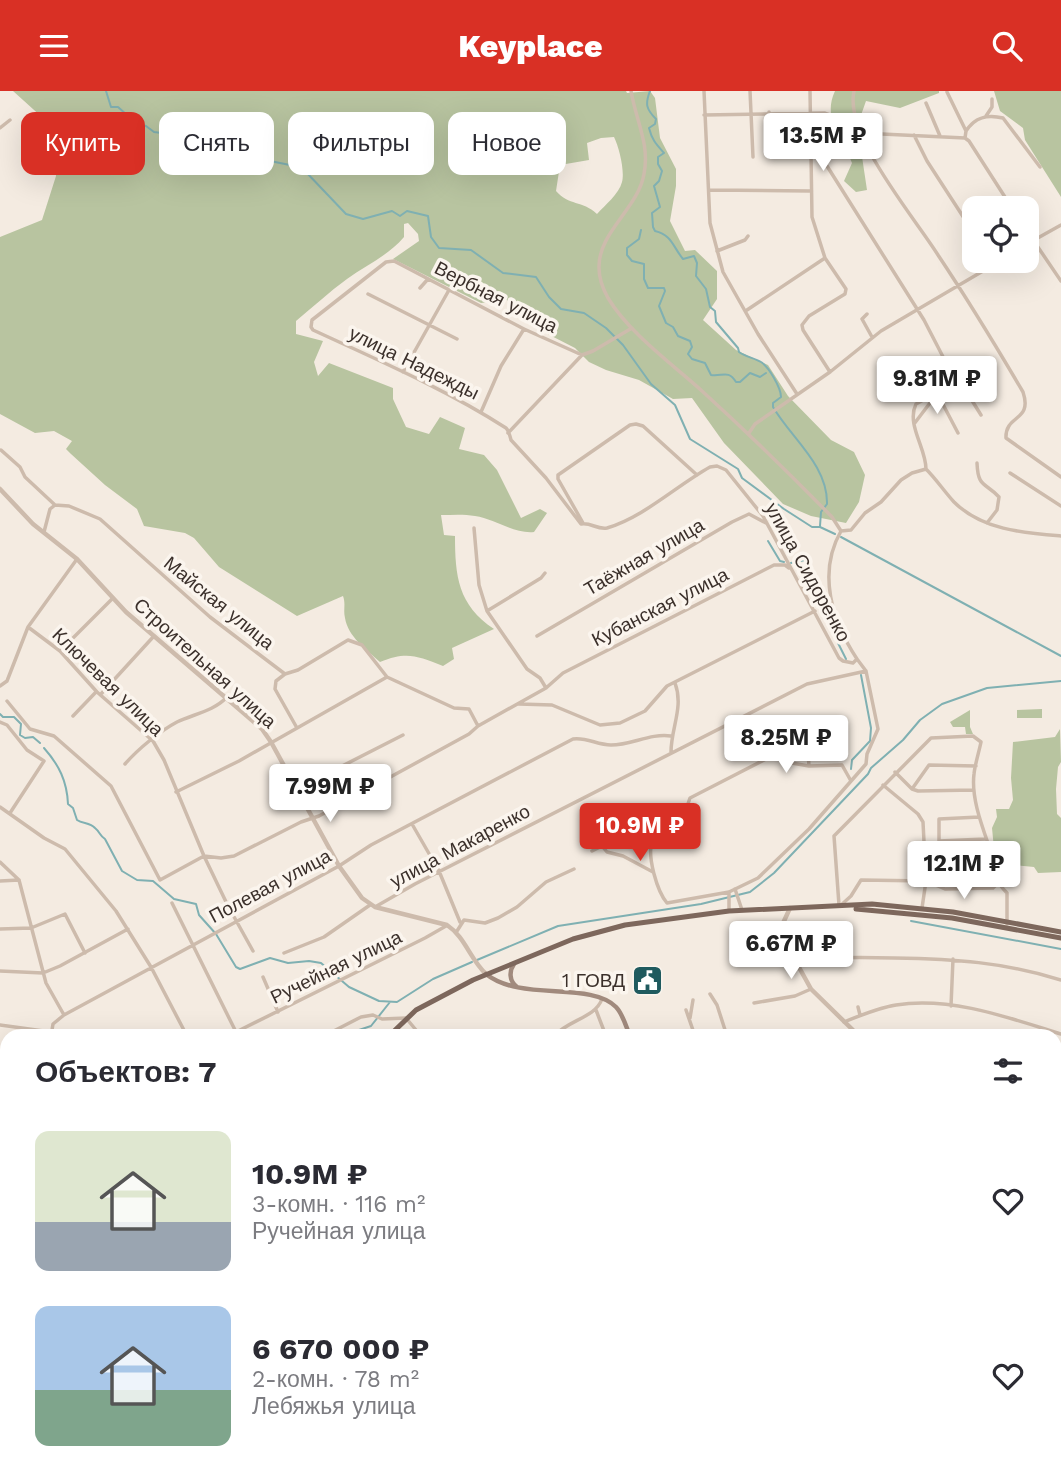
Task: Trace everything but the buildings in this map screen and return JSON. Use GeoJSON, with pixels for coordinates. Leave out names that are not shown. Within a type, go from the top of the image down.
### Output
{"type":"FeatureCollection","features":[{"type":"Feature","properties":{"kind":"main road"},"geometry":{"type":"LineString","coordinates":[[396,1029],[429,1002],[486,974],[573,939],[603,930],[729,911],[872,904],[922,908],[1061,937]]}},
{"type":"Feature","properties":{"kind":"main road"},"geometry":{"type":"LineString","coordinates":[[839,907],[925,914],[1061,932]]}},
{"type":"Feature","properties":{"kind":"main road"},"geometry":{"type":"LineString","coordinates":[[516,962],[510,977],[520,989]]}},
{"type":"Feature","properties":{"kind":"main road"},"geometry":{"type":"LineString","coordinates":[[486,974],[504,986],[582,994],[603,999],[617,1008],[627,1029]]}},
{"type":"Feature","properties":{"kind":"street"},"geometry":{"type":"LineString","coordinates":[[631,91],[636,120],[646,146],[644,174],[638,194],[600,252],[602,287],[608,299],[632,328],[749,433],[826,510],[841,531]]}},
{"type":"Feature","properties":{"kind":"street"},"geometry":{"type":"LineString","coordinates":[[704,91],[710,223],[723,272],[747,310],[758,334],[797,394]]}},
{"type":"Feature","properties":{"kind":"street"},"geometry":{"type":"LineString","coordinates":[[750,91],[753,157]]}},
{"type":"Feature","properties":{"kind":"street"},"geometry":{"type":"LineString","coordinates":[[810,91],[812,217],[825,258],[846,289],[845,294],[809,317],[802,325],[830,372]]}},
{"type":"Feature","properties":{"kind":"street"},"geometry":{"type":"LineString","coordinates":[[854,91],[853,105],[861,133],[895,192],[1023,392],[1027,404],[1008,426],[1006,439],[1061,477]]}},
{"type":"Feature","properties":{"kind":"street"},"geometry":{"type":"LineString","coordinates":[[947,92],[966,131]]}},
{"type":"Feature","properties":{"kind":"street"},"geometry":{"type":"LineString","coordinates":[[965,138],[971,123],[986,116],[992,107],[992,99]]}},
{"type":"Feature","properties":{"kind":"street"},"geometry":{"type":"LineString","coordinates":[[926,103],[940,136]]}},
{"type":"Feature","properties":{"kind":"street"},"geometry":{"type":"LineString","coordinates":[[769,112],[769,157]]}},
{"type":"Feature","properties":{"kind":"street"},"geometry":{"type":"LineString","coordinates":[[704,115],[824,113],[861,133],[965,138],[1004,196]]}},
{"type":"Feature","properties":{"kind":"street"},"geometry":{"type":"LineString","coordinates":[[986,116],[1003,118],[1040,167]]}},
{"type":"Feature","properties":{"kind":"street"},"geometry":{"type":"LineString","coordinates":[[0,128],[10,120]]}},
{"type":"Feature","properties":{"kind":"street"},"geometry":{"type":"LineString","coordinates":[[914,135],[927,161],[962,216]]}},
{"type":"Feature","properties":{"kind":"street"},"geometry":{"type":"LineString","coordinates":[[827,166],[917,310],[956,382],[961,383],[981,415]]}},
{"type":"Feature","properties":{"kind":"street"},"geometry":{"type":"LineString","coordinates":[[710,190],[810,191]]}},
{"type":"Feature","properties":{"kind":"street"},"geometry":{"type":"LineString","coordinates":[[1039,237],[1061,225]]}},
{"type":"Feature","properties":{"kind":"street"},"geometry":{"type":"LineString","coordinates":[[717,251],[745,240],[748,236]]}},
{"type":"Feature","properties":{"kind":"street"},"geometry":{"type":"LineString","coordinates":[[1039,248],[1061,281]]}},
{"type":"Feature","properties":{"kind":"street"},"geometry":{"type":"LineString","coordinates":[[747,310],[825,258]]}},
{"type":"Feature","properties":{"kind":"street","name":"Вербная улица"},"geometry":{"type":"LineString","coordinates":[[312,320],[390,261],[524,329],[582,355]]}},
{"type":"Feature","properties":{"kind":"street"},"geometry":{"type":"LineString","coordinates":[[749,433],[755,423],[830,372],[872,337],[977,273]]}},
{"type":"Feature","properties":{"kind":"street"},"geometry":{"type":"LineString","coordinates":[[421,288],[428,279]]}},
{"type":"Feature","properties":{"kind":"street"},"geometry":{"type":"LineString","coordinates":[[403,372],[449,290]]}},
{"type":"Feature","properties":{"kind":"street"},"geometry":{"type":"LineString","coordinates":[[368,293],[457,339]]}},
{"type":"Feature","properties":{"kind":"street"},"geometry":{"type":"LineString","coordinates":[[867,314],[862,319],[872,337]]}},
{"type":"Feature","properties":{"kind":"street","name":"улица Надежды"},"geometry":{"type":"LineString","coordinates":[[312,320],[313,330],[481,412],[506,428],[508,433]]}},
{"type":"Feature","properties":{"kind":"street"},"geometry":{"type":"LineString","coordinates":[[583,524],[579,523],[508,433],[582,355],[632,328]]}},
{"type":"Feature","properties":{"kind":"street"},"geometry":{"type":"LineString","coordinates":[[481,412],[501,366],[524,329]]}},
{"type":"Feature","properties":{"kind":"street"},"geometry":{"type":"LineString","coordinates":[[956,382],[916,404],[913,409],[914,424],[926,469],[955,503],[987,523],[1023,533],[1061,536]]}},
{"type":"Feature","properties":{"kind":"street"},"geometry":{"type":"LineString","coordinates":[[914,424],[937,393]]}},
{"type":"Feature","properties":{"kind":"street"},"geometry":{"type":"LineString","coordinates":[[937,393],[958,433]]}},
{"type":"Feature","properties":{"kind":"street"},"geometry":{"type":"LineString","coordinates":[[583,524],[558,477],[630,425],[636,423],[643,426],[697,475]]}},
{"type":"Feature","properties":{"kind":"street"},"geometry":{"type":"LineString","coordinates":[[2,450],[20,467],[25,477],[55,505],[50,509],[44,532]]}},
{"type":"Feature","properties":{"kind":"street"},"geometry":{"type":"LineString","coordinates":[[977,463],[977,477],[982,486],[999,497],[997,510],[987,523]]}},
{"type":"Feature","properties":{"kind":"street","name":"улица Сидоренко"},"geometry":{"type":"LineString","coordinates":[[583,524],[589,523],[600,529],[608,527],[636,514],[713,466],[726,470],[757,508],[839,657],[843,661],[853,663],[857,659],[866,671],[877,729],[866,764],[778,860],[758,878],[732,894],[667,903],[653,872]]}},
{"type":"Feature","properties":{"kind":"street"},"geometry":{"type":"LineString","coordinates":[[841,531],[851,530],[865,513],[881,502],[901,480],[926,469]]}},
{"type":"Feature","properties":{"kind":"street"},"geometry":{"type":"LineString","coordinates":[[1010,473],[1061,506]]}},
{"type":"Feature","properties":{"kind":"street","name":"Строительная улица"},"geometry":{"type":"LineString","coordinates":[[0,489],[26,517],[77,559],[113,598],[154,636],[262,729],[339,866],[356,893],[373,906]]}},
{"type":"Feature","properties":{"kind":"street","name":"Майская улица"},"geometry":{"type":"LineString","coordinates":[[55,505],[69,506],[100,519],[210,617],[285,674],[299,670],[348,640],[362,645],[387,677]]}},
{"type":"Feature","properties":{"kind":"street","name":"Таёжная улица"},"geometry":{"type":"LineString","coordinates":[[537,636],[732,522],[749,514],[766,523]]}},
{"type":"Feature","properties":{"kind":"street"},"geometry":{"type":"LineString","coordinates":[[474,528],[479,585],[487,611],[527,669],[540,678],[546,688]]}},
{"type":"Feature","properties":{"kind":"street"},"geometry":{"type":"LineString","coordinates":[[841,531],[832,554],[828,584],[838,626],[857,659]]}},
{"type":"Feature","properties":{"kind":"street"},"geometry":{"type":"LineString","coordinates":[[0,686],[7,681],[28,627],[77,559]]}},
{"type":"Feature","properties":{"kind":"street","name":"Кубанская улица"},"geometry":{"type":"LineString","coordinates":[[204,856],[234,856],[313,818],[469,734],[478,726],[546,688],[573,668],[768,568],[780,564],[791,569]]}},
{"type":"Feature","properties":{"kind":"street"},"geometry":{"type":"LineString","coordinates":[[487,611],[545,573]]}},
{"type":"Feature","properties":{"kind":"street"},"geometry":{"type":"LineString","coordinates":[[60,652],[113,598]]}},
{"type":"Feature","properties":{"kind":"street"},"geometry":{"type":"LineString","coordinates":[[516,705],[552,705],[592,723],[612,725],[645,711],[667,686],[816,611]]}},
{"type":"Feature","properties":{"kind":"street","name":"Ключевая улица"},"geometry":{"type":"LineString","coordinates":[[28,627],[60,652],[99,693],[153,741],[164,760],[204,856],[253,951]]}},
{"type":"Feature","properties":{"kind":"street"},"geometry":{"type":"LineString","coordinates":[[73,716],[154,636]]}},
{"type":"Feature","properties":{"kind":"street","name":"улица Макаренко"},"geometry":{"type":"LineString","coordinates":[[284,953],[324,937],[373,906],[439,871],[807,684],[866,671]]}},
{"type":"Feature","properties":{"kind":"street"},"geometry":{"type":"LineString","coordinates":[[285,674],[276,681],[275,689],[298,728]]}},
{"type":"Feature","properties":{"kind":"street"},"geometry":{"type":"LineString","coordinates":[[176,792],[206,779],[387,677],[454,708],[469,709],[478,726]]}},
{"type":"Feature","properties":{"kind":"street"},"geometry":{"type":"LineString","coordinates":[[671,752],[671,736],[679,703],[675,682]]}},
{"type":"Feature","properties":{"kind":"street"},"geometry":{"type":"LineString","coordinates":[[125,764],[176,723],[220,704],[227,697]]}},
{"type":"Feature","properties":{"kind":"street"},"geometry":{"type":"LineString","coordinates":[[7,701],[30,729],[54,736],[111,786],[160,880],[204,856]]}},
{"type":"Feature","properties":{"kind":"street"},"geometry":{"type":"LineString","coordinates":[[0,722],[7,725],[27,750],[43,759],[43,763],[9,813]]}},
{"type":"Feature","properties":{"kind":"street"},"geometry":{"type":"LineString","coordinates":[[653,872],[651,846],[655,837],[683,820],[690,798],[838,722]]}},
{"type":"Feature","properties":{"kind":"street","name":"Полевая улица"},"geometry":{"type":"LineString","coordinates":[[52,1029],[53,1024],[64,1015],[339,866],[371,845],[573,739],[583,738],[595,743],[613,745],[655,734],[671,736]]}},
{"type":"Feature","properties":{"kind":"street"},"geometry":{"type":"LineString","coordinates":[[297,789],[403,735]]}},
{"type":"Feature","properties":{"kind":"street"},"geometry":{"type":"LineString","coordinates":[[839,907],[834,836],[922,745],[937,737],[967,736],[977,738],[981,742],[974,790],[976,810],[991,851],[994,878],[1007,893],[1007,924]]}},
{"type":"Feature","properties":{"kind":"street"},"geometry":{"type":"LineString","coordinates":[[807,738],[808,766]]}},
{"type":"Feature","properties":{"kind":"street"},"geometry":{"type":"LineString","coordinates":[[772,757],[808,766],[842,765],[851,781]]}},
{"type":"Feature","properties":{"kind":"street"},"geometry":{"type":"LineString","coordinates":[[912,789],[929,765],[976,765]]}},
{"type":"Feature","properties":{"kind":"street"},"geometry":{"type":"LineString","coordinates":[[895,772],[912,789],[918,791],[974,790]]}},
{"type":"Feature","properties":{"kind":"street"},"geometry":{"type":"LineString","coordinates":[[883,785],[911,807],[923,822],[926,881],[922,908]]}},
{"type":"Feature","properties":{"kind":"street"},"geometry":{"type":"LineString","coordinates":[[0,807],[44,838],[65,849],[128,929],[183,1029]]}},
{"type":"Feature","properties":{"kind":"street"},"geometry":{"type":"LineString","coordinates":[[926,881],[937,865],[939,820],[980,817]]}},
{"type":"Feature","properties":{"kind":"street"},"geometry":{"type":"LineString","coordinates":[[592,851],[656,818],[665,829]]}},
{"type":"Feature","properties":{"kind":"street"},"geometry":{"type":"LineString","coordinates":[[412,824],[439,871],[460,922],[457,931]]}},
{"type":"Feature","properties":{"kind":"street"},"geometry":{"type":"LineString","coordinates":[[939,841],[986,839]]}},
{"type":"Feature","properties":{"kind":"street"},"geometry":{"type":"LineString","coordinates":[[601,846],[607,852],[623,856],[653,872]]}},
{"type":"Feature","properties":{"kind":"street"},"geometry":{"type":"LineString","coordinates":[[0,862],[19,880],[43,973],[64,1015]]}},
{"type":"Feature","properties":{"kind":"street"},"geometry":{"type":"LineString","coordinates":[[460,922],[468,919],[485,923],[498,918],[517,907],[546,882],[574,869]]}},
{"type":"Feature","properties":{"kind":"street"},"geometry":{"type":"LineString","coordinates":[[0,881],[19,880]]}},
{"type":"Feature","properties":{"kind":"street"},"geometry":{"type":"LineString","coordinates":[[839,907],[861,880],[926,881],[945,889],[993,888],[997,884]]}},
{"type":"Feature","properties":{"kind":"street"},"geometry":{"type":"LineString","coordinates":[[732,894],[742,910]]}},
{"type":"Feature","properties":{"kind":"street"},"geometry":{"type":"LineString","coordinates":[[729,911],[732,894]]}},
{"type":"Feature","properties":{"kind":"street"},"geometry":{"type":"LineString","coordinates":[[172,903],[233,1029]]}},
{"type":"Feature","properties":{"kind":"street"},"geometry":{"type":"LineString","coordinates":[[373,906],[447,925],[457,931],[477,966],[486,974]]}},
{"type":"Feature","properties":{"kind":"street"},"geometry":{"type":"LineString","coordinates":[[790,908],[779,932],[782,943],[811,989],[852,1029]]}},
{"type":"Feature","properties":{"kind":"street"},"geometry":{"type":"LineString","coordinates":[[0,929],[31,928],[65,914],[85,953]]}},
{"type":"Feature","properties":{"kind":"street","name":"Ручейная улица"},"geometry":{"type":"LineString","coordinates":[[245,1029],[447,925]]}},
{"type":"Feature","properties":{"kind":"street"},"geometry":{"type":"LineString","coordinates":[[0,971],[43,973],[128,929]]}},
{"type":"Feature","properties":{"kind":"street"},"geometry":{"type":"LineString","coordinates":[[811,947],[812,959]]}},
{"type":"Feature","properties":{"kind":"street"},"geometry":{"type":"LineString","coordinates":[[795,960],[953,959],[998,964],[1061,980]]}},
{"type":"Feature","properties":{"kind":"street"},"geometry":{"type":"LineString","coordinates":[[951,1006],[953,959]]}},
{"type":"Feature","properties":{"kind":"street"},"geometry":{"type":"LineString","coordinates":[[262,977],[278,1012]]}},
{"type":"Feature","properties":{"kind":"street"},"geometry":{"type":"LineString","coordinates":[[754,1003],[795,996],[811,989]]}},
{"type":"Feature","properties":{"kind":"street"},"geometry":{"type":"LineString","coordinates":[[710,994],[717,1005],[725,1029]]}},
{"type":"Feature","properties":{"kind":"street"},"geometry":{"type":"LineString","coordinates":[[562,1029],[596,1010],[603,999]]}},
{"type":"Feature","properties":{"kind":"street"},"geometry":{"type":"LineString","coordinates":[[690,1020],[693,1000]]}},
{"type":"Feature","properties":{"kind":"street"},"geometry":{"type":"LineString","coordinates":[[844,1022],[860,1015],[905,1004],[951,1006],[1043,1029]]}},
{"type":"Feature","properties":{"kind":"street"},"geometry":{"type":"LineString","coordinates":[[858,1007],[860,1015]]}},
{"type":"Feature","properties":{"kind":"street"},"geometry":{"type":"LineString","coordinates":[[596,1010],[603,1029]]}},
{"type":"Feature","properties":{"kind":"street"},"geometry":{"type":"LineString","coordinates":[[686,1010],[693,1029]]}},
{"type":"Feature","properties":{"kind":"street"},"geometry":{"type":"LineString","coordinates":[[338,1029],[361,1017],[406,1019],[415,1029]]}},
{"type":"Feature","properties":{"kind":"street"},"geometry":{"type":"LineString","coordinates":[[0,1025],[23,1029]]}},
{"type":"Feature","properties":{"kind":"green space"},"geometry":{"type":"Polygon","coordinates":[[[13,91],[650,91],[655,98],[660,138],[676,169],[670,221],[685,251],[695,250],[717,271],[717,299],[703,320],[736,350],[768,365],[788,396],[831,440],[854,452],[865,475],[859,502],[846,523],[811,516],[783,504],[724,443],[692,398],[673,399],[639,380],[589,362],[575,348],[530,325],[507,300],[481,303],[393,259],[419,241],[418,234],[408,223],[404,224],[404,237],[398,244],[340,284],[296,321],[296,334],[323,341],[314,362],[318,376],[329,363],[393,388],[393,399],[406,427],[429,434],[440,417],[465,428],[459,449],[484,455],[497,470],[521,518],[540,509],[547,513],[534,532],[519,531],[475,516],[441,515],[444,535],[455,536],[458,577],[466,600],[482,620],[494,629],[452,648],[454,659],[443,666],[412,656],[380,662],[350,631],[345,618],[343,596],[297,616],[219,567],[194,538],[185,533],[144,526],[137,509],[105,485],[66,449],[72,441],[54,431],[35,433],[0,414],[0,237],[42,220],[56,176],[145,175],[145,112],[36,112],[13,91]]]}},
{"type":"Feature","properties":{"kind":"green space"},"geometry":{"type":"Polygon","coordinates":[[[835,91],[939,91],[900,108],[866,101],[854,135],[861,150],[867,190],[856,192],[844,181],[852,163],[832,119],[835,91]]]}},
{"type":"Feature","properties":{"kind":"green space"},"geometry":{"type":"Polygon","coordinates":[[[994,91],[1061,91],[1061,197],[1025,140],[1023,128],[1000,111],[994,91]]]}},
{"type":"Feature","properties":{"kind":"green space"},"geometry":{"type":"Polygon","coordinates":[[[1042,709],[1042,718],[1017,718],[1017,710],[1042,709]]]}},
{"type":"Feature","properties":{"kind":"green space"},"geometry":{"type":"Polygon","coordinates":[[[970,710],[970,727],[973,734],[966,734],[965,727],[953,727],[950,722],[970,710]]]}},
{"type":"Feature","properties":{"kind":"green space"},"geometry":{"type":"Polygon","coordinates":[[[1060,729],[1061,762],[1056,789],[1057,814],[1061,818],[1061,872],[1038,873],[1034,867],[1003,864],[995,859],[992,828],[997,817],[996,809],[1009,809],[1013,800],[1013,742],[1055,737],[1060,729]]]}},
{"type":"Feature","properties":{"kind":"waterway"},"geometry":{"type":"LineString","coordinates":[[106,91],[111,107],[118,107],[137,124],[154,132],[169,134],[182,145],[206,154],[228,154],[251,161],[270,161],[305,171],[346,214],[363,219],[392,211],[400,216],[407,211],[428,216],[431,237],[439,248],[471,250],[503,273],[536,277],[561,309],[584,313],[606,328],[623,345],[651,384],[675,405],[690,439],[738,469],[742,478],[784,509],[812,527],[820,527],[835,534]]}},
{"type":"Feature","properties":{"kind":"waterway"},"geometry":{"type":"LineString","coordinates":[[650,91],[647,106],[656,119],[655,124],[649,128],[651,136],[664,153],[658,157],[662,171],[654,186],[660,207],[652,213],[653,227],[655,231],[669,238],[683,259],[694,256],[697,263],[696,276],[706,289],[710,307],[715,311],[716,322],[739,352],[761,362],[774,378],[781,397],[773,403],[773,407],[822,477],[827,504],[821,512],[820,526]]}},
{"type":"Feature","properties":{"kind":"waterway"},"geometry":{"type":"LineString","coordinates":[[641,230],[639,239],[627,248],[627,255],[632,261],[644,264],[644,279],[648,288],[664,288],[659,306],[666,323],[673,327],[678,336],[690,341],[692,347],[688,354],[692,359],[705,363],[711,375],[727,375],[736,382],[740,382],[750,373],[760,377],[766,373]]}},
{"type":"Feature","properties":{"kind":"waterway"},"geometry":{"type":"LineString","coordinates":[[841,537],[1061,656]]}},
{"type":"Feature","properties":{"kind":"waterway"},"geometry":{"type":"LineString","coordinates":[[768,541],[780,561],[784,562]]}},
{"type":"Feature","properties":{"kind":"waterway"},"geometry":{"type":"LineString","coordinates":[[791,563],[805,560],[827,621],[846,659]]}},
{"type":"Feature","properties":{"kind":"waterway"},"geometry":{"type":"LineString","coordinates":[[851,769],[852,760],[870,741],[871,728],[861,675]]}},
{"type":"Feature","properties":{"kind":"waterway"},"geometry":{"type":"LineString","coordinates":[[477,960],[558,926],[701,904],[750,892],[774,873],[871,768],[903,740],[920,720],[942,704],[987,688],[1061,681]]}},
{"type":"Feature","properties":{"kind":"waterway"},"geometry":{"type":"LineString","coordinates":[[0,714],[3,717],[14,717],[21,724],[20,735],[25,738],[33,737],[40,743]]}},
{"type":"Feature","properties":{"kind":"waterway"},"geometry":{"type":"LineString","coordinates":[[44,748],[61,774],[68,804],[73,808],[77,820],[97,829],[122,871],[137,880],[153,881],[174,899],[196,904],[199,915],[216,934],[236,967],[240,969],[270,958],[288,963],[321,963],[349,987],[379,1001],[397,1002],[433,979],[472,962]]}},
{"type":"Feature","properties":{"kind":"waterway"},"geometry":{"type":"LineString","coordinates":[[911,921],[1061,949]]}},
{"type":"Feature","properties":{"kind":"waterway"},"geometry":{"type":"LineString","coordinates":[[362,1029],[371,1026],[390,1002]]}},
{"type":"Feature","properties":{"kind":"place","name":"1 ГОВД"},"geometry":{"type":"Point","coordinates":[648,980]}}]}
